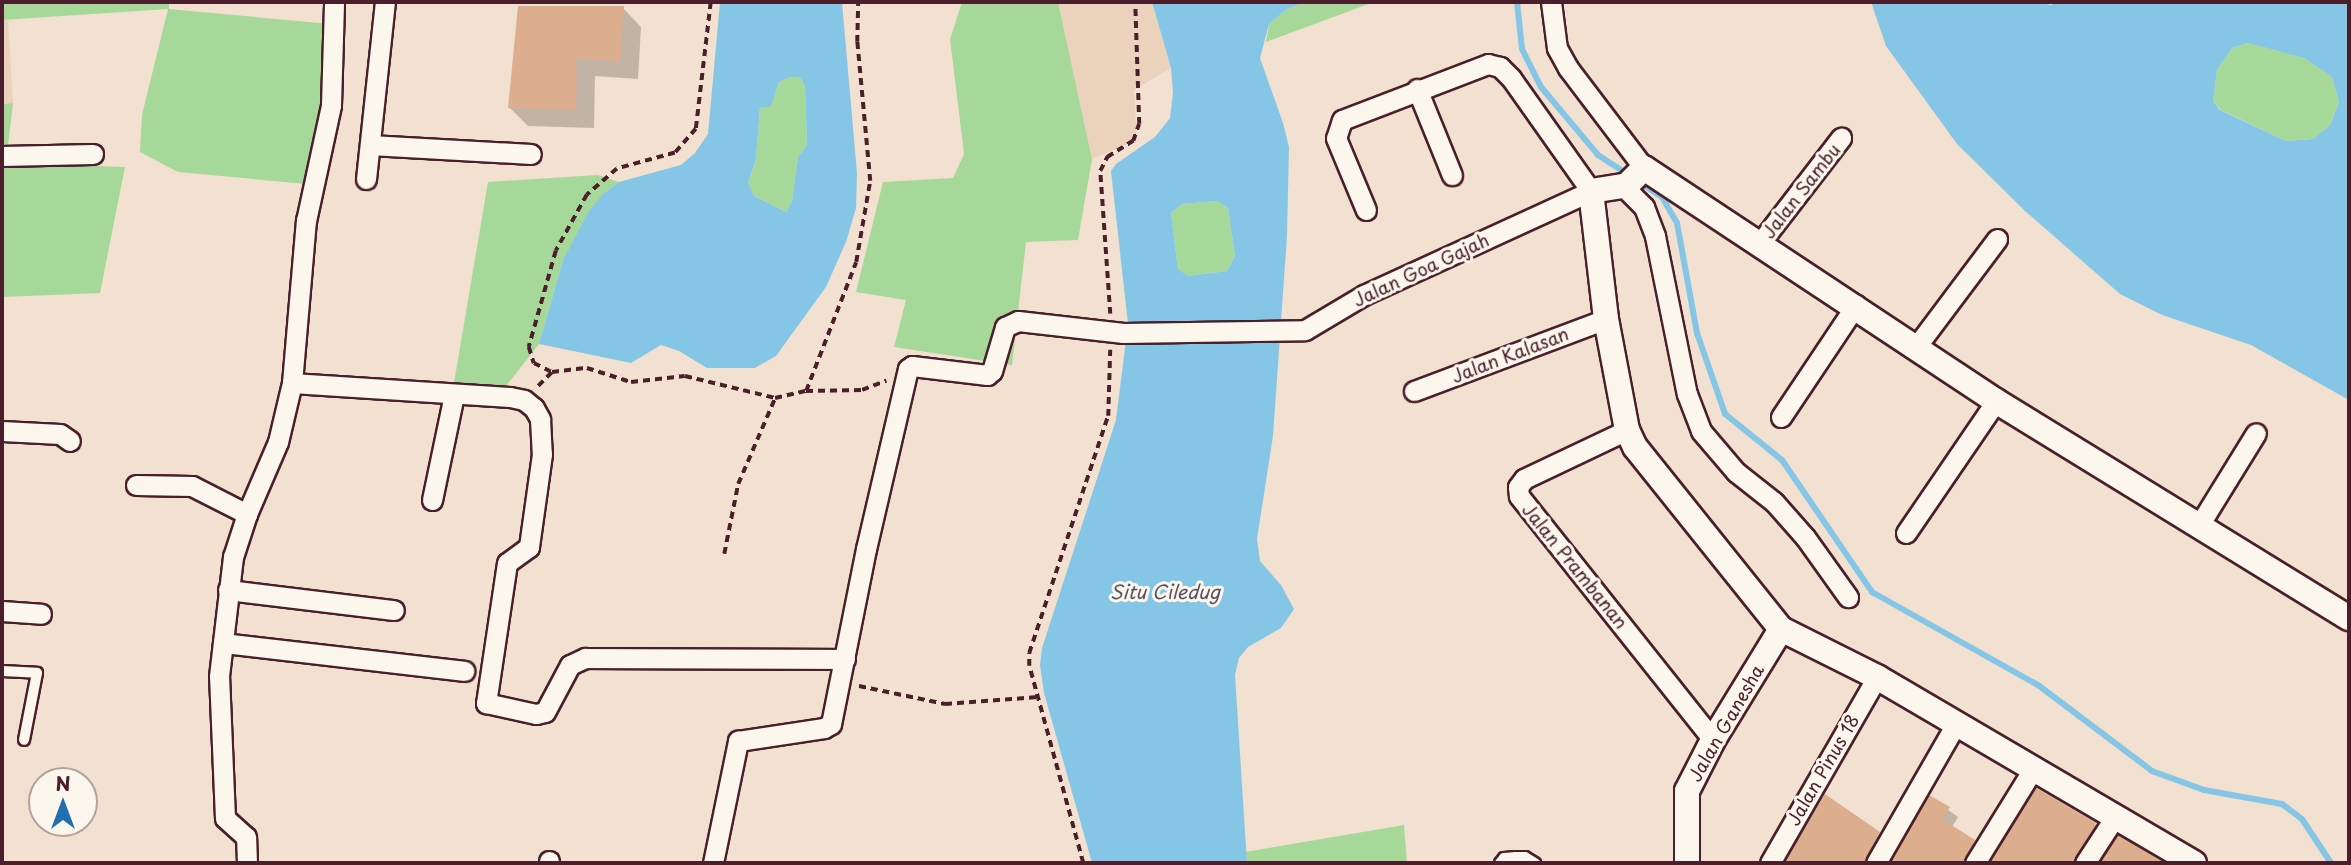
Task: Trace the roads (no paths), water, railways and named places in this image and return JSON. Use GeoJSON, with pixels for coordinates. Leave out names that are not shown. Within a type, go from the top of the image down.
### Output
{"type":"FeatureCollection","features":[{"type":"Feature","properties":{"kind":"street"},"geometry":{"type":"LineString","coordinates":[[247,863],[246,837],[225,818],[219,676],[233,556],[247,514],[278,442],[292,383],[306,221],[331,105],[334,2]]}},
{"type":"Feature","properties":{"kind":"street"},"geometry":{"type":"LineString","coordinates":[[366,179],[385,2]]}},
{"type":"Feature","properties":{"kind":"street"},"geometry":{"type":"LineString","coordinates":[[1551,2],[1558,48],[1633,178],[1655,236],[1687,394],[1701,431],[1736,471],[1774,502],[1798,528],[1848,597]]}},
{"type":"Feature","properties":{"kind":"street"},"geometry":{"type":"LineString","coordinates":[[1366,210],[1336,138],[1342,120],[1488,64],[1500,66],[1591,191],[1606,319],[1627,430],[1635,447],[1781,629],[1877,677],[2188,862]]}},
{"type":"Feature","properties":{"kind":"street"},"geometry":{"type":"LineString","coordinates":[[1417,89],[1452,175]]}},
{"type":"Feature","properties":{"kind":"street","name":"Jalan Sambu"},"geometry":{"type":"LineString","coordinates":[[1760,243],[1842,138]]}},
{"type":"Feature","properties":{"kind":"street"},"geometry":{"type":"LineString","coordinates":[[370,145],[530,154]]}},
{"type":"Feature","properties":{"kind":"street"},"geometry":{"type":"LineString","coordinates":[[2,156],[93,155]]}},
{"type":"Feature","properties":{"kind":"street"},"geometry":{"type":"LineString","coordinates":[[1591,191],[1633,178],[1760,243],[1996,401],[2198,527],[2347,610]]}},
{"type":"Feature","properties":{"kind":"street","name":"Jalan Goa Gajah"},"geometry":{"type":"LineString","coordinates":[[845,659],[905,373],[912,366],[987,374],[992,371],[1005,327],[1018,321],[1117,332],[1293,331],[1312,327],[1364,295],[1591,191]]}},
{"type":"Feature","properties":{"kind":"street"},"geometry":{"type":"LineString","coordinates":[[1916,347],[1997,239]]}},
{"type":"Feature","properties":{"kind":"street"},"geometry":{"type":"LineString","coordinates":[[1781,417],[1856,305]]}},
{"type":"Feature","properties":{"kind":"street","name":"Jalan Kalasan"},"geometry":{"type":"LineString","coordinates":[[1414,391],[1606,319]]}},
{"type":"Feature","properties":{"kind":"street"},"geometry":{"type":"LineString","coordinates":[[292,383],[524,400],[534,408],[540,419],[542,454],[528,547],[507,563],[486,703],[536,714],[545,712],[570,665],[585,658],[845,659],[831,724],[824,728],[738,741],[713,863]]}},
{"type":"Feature","properties":{"kind":"street"},"geometry":{"type":"LineString","coordinates":[[432,500],[454,395]]}},
{"type":"Feature","properties":{"kind":"street"},"geometry":{"type":"LineString","coordinates":[[1906,533],[1996,401]]}},
{"type":"Feature","properties":{"kind":"street","name":"Jalan Prambanan"},"geometry":{"type":"LineString","coordinates":[[1627,430],[1524,479],[1518,487],[1519,496],[1713,740]]}},
{"type":"Feature","properties":{"kind":"street"},"geometry":{"type":"LineString","coordinates":[[2,431],[60,433],[70,441]]}},
{"type":"Feature","properties":{"kind":"street"},"geometry":{"type":"LineString","coordinates":[[2198,527],[2256,433]]}},
{"type":"Feature","properties":{"kind":"street"},"geometry":{"type":"LineString","coordinates":[[136,485],[192,486],[247,514]]}},
{"type":"Feature","properties":{"kind":"street"},"geometry":{"type":"LineString","coordinates":[[229,590],[394,610]]}},
{"type":"Feature","properties":{"kind":"street"},"geometry":{"type":"LineString","coordinates":[[2,611],[41,614]]}},
{"type":"Feature","properties":{"kind":"street","name":"Jalan Ganesha"},"geometry":{"type":"LineString","coordinates":[[1687,863],[1687,791],[1713,740],[1781,629]]}},
{"type":"Feature","properties":{"kind":"street"},"geometry":{"type":"LineString","coordinates":[[223,643],[464,671]]}},
{"type":"Feature","properties":{"kind":"street","name":"Jalan Pinus 18"},"geometry":{"type":"LineString","coordinates":[[1769,863],[1877,677]]}},
{"type":"Feature","properties":{"kind":"street"},"geometry":{"type":"LineString","coordinates":[[1876,863],[1956,724]]}},
{"type":"Feature","properties":{"kind":"street"},"geometry":{"type":"LineString","coordinates":[[1975,863],[2033,769]]}},
{"type":"Feature","properties":{"kind":"street"},"geometry":{"type":"LineString","coordinates":[[2085,863],[2115,817]]}},
{"type":"Feature","properties":{"kind":"lane"},"geometry":{"type":"LineString","coordinates":[[2,671],[37,673],[24,740]]}},
{"type":"Feature","properties":{"kind":"lane"},"geometry":{"type":"LineString","coordinates":[[1500,863],[1504,858],[1525,857],[1535,863]]}},
{"type":"Feature","properties":{"kind":"water"},"geometry":{"type":"Polygon","coordinates":[[[720,2],[842,2],[857,173],[856,208],[846,242],[826,287],[776,356],[755,368],[707,368],[679,351],[661,345],[631,363],[539,344],[563,260],[589,211],[604,193],[619,182],[681,165],[695,153],[708,134],[720,2]],[[790,77],[779,82],[771,106],[760,108],[756,159],[748,183],[754,196],[786,212],[792,201],[798,157],[807,145],[805,86],[800,77],[790,77]]]}},
{"type":"Feature","properties":{"kind":"water","name":"Situ Ciledug"},"geometry":{"type":"Polygon","coordinates":[[[1152,2],[1306,2],[1287,9],[1269,24],[1260,58],[1289,147],[1287,236],[1273,436],[1257,539],[1260,561],[1281,585],[1294,609],[1281,628],[1248,647],[1239,658],[1235,675],[1247,863],[1092,863],[1044,693],[1040,665],[1042,648],[1116,420],[1128,324],[1111,171],[1116,164],[1155,137],[1170,118],[1173,93],[1171,68],[1152,2]],[[1217,201],[1182,204],[1171,213],[1178,269],[1188,276],[1227,271],[1235,256],[1228,208],[1217,201]]]}},
{"type":"Feature","properties":{"kind":"water"},"geometry":{"type":"Polygon","coordinates":[[[1871,2],[2036,2],[2051,5],[2057,2],[2349,2],[2349,400],[2251,345],[2162,315],[2120,294],[2025,211],[1957,144],[1886,46],[1871,2]],[[2248,43],[2232,48],[2217,70],[2213,101],[2220,110],[2286,141],[2313,139],[2330,125],[2339,102],[2332,77],[2304,58],[2248,43]]]}},
{"type":"Feature","properties":{"kind":"waterway"},"geometry":{"type":"LineString","coordinates":[[1517,2],[1522,49],[1541,87],[1598,155],[1630,176]]}},
{"type":"Feature","properties":{"kind":"waterway"},"geometry":{"type":"LineString","coordinates":[[1639,182],[1662,197],[1677,223],[1697,333],[1725,414],[1782,460],[1872,592],[2038,685],[2152,771],[2204,790],[2282,804],[2302,819],[2331,863]]}}]}
